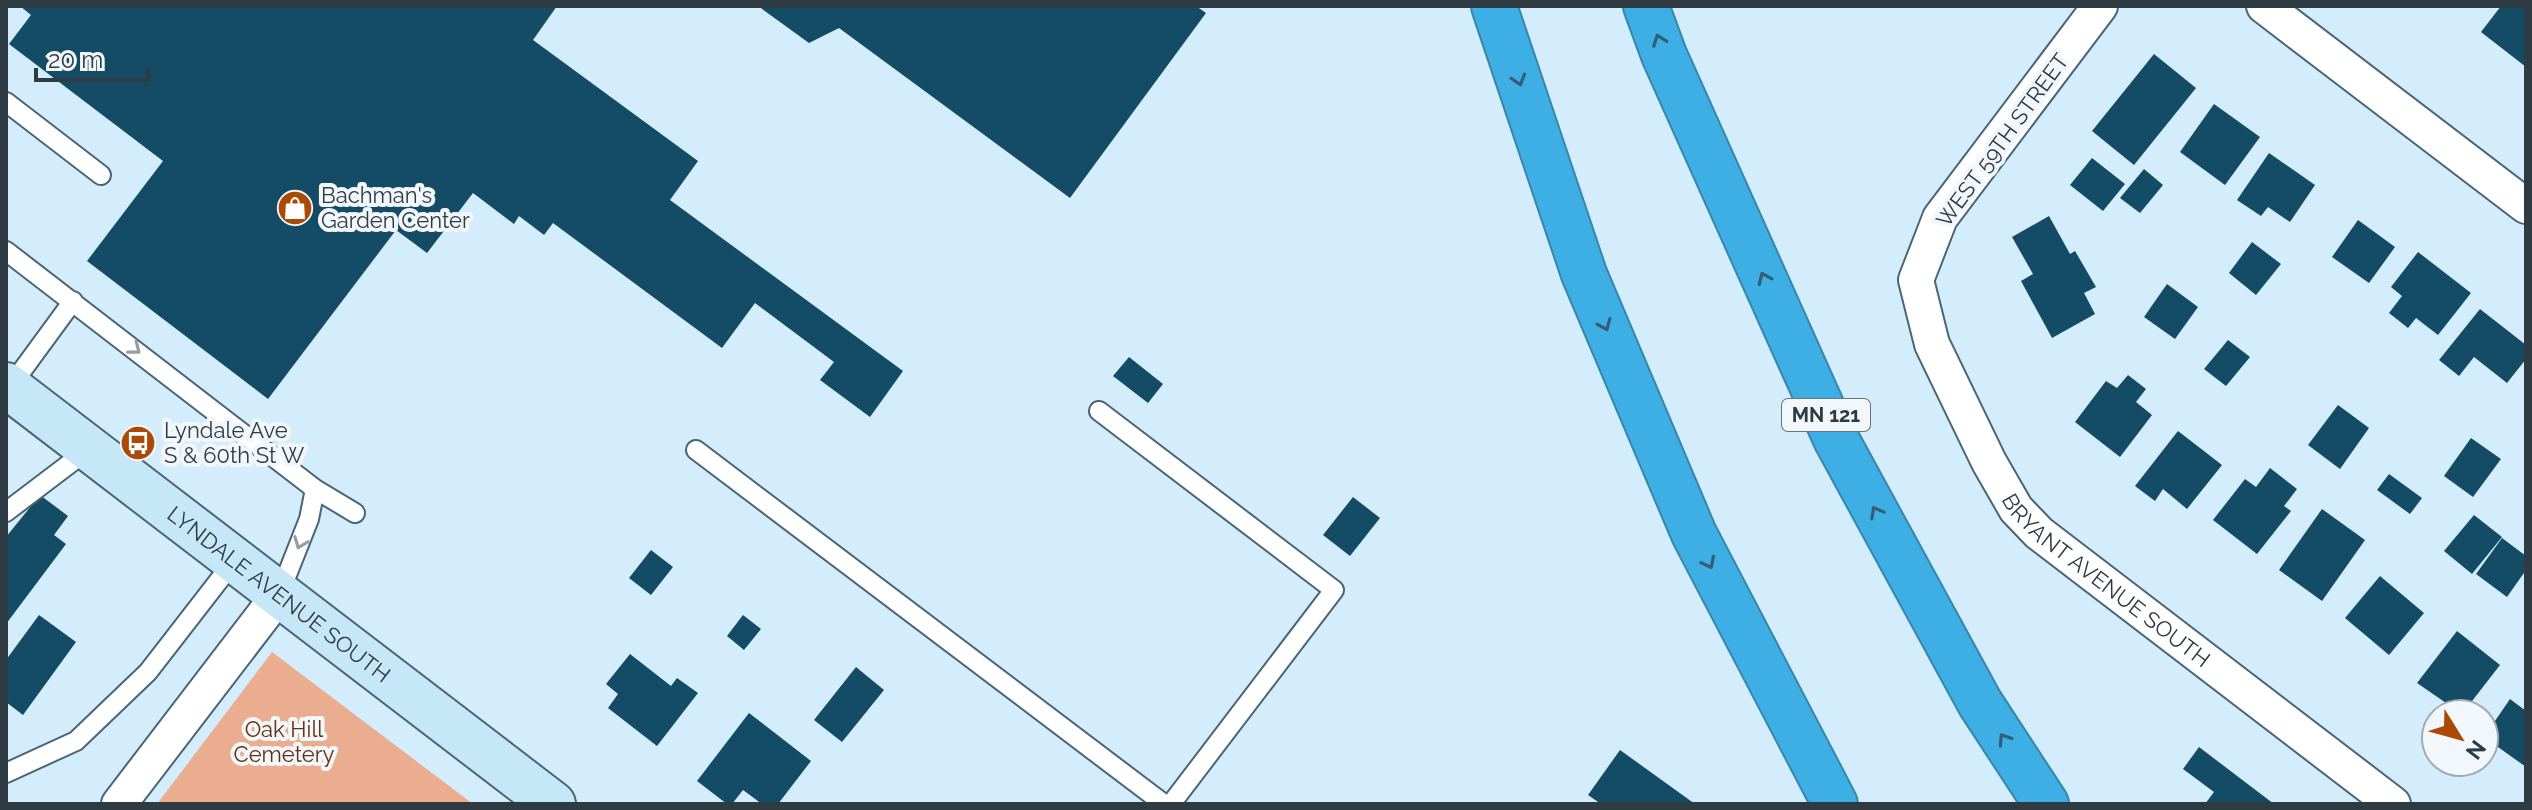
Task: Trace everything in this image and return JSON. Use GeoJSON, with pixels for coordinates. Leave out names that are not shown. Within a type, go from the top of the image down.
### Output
{"type":"FeatureCollection","features":[{"type":"Feature","properties":{"kind":"highway"},"geometry":{"type":"LineString","coordinates":[[1494,6],[1584,274],[1694,534],[1835,804]]}},
{"type":"Feature","properties":{"kind":"highway","name":"MN 121"},"geometry":{"type":"LineString","coordinates":[[1646,6],[1664,55],[1836,439],[1980,703],[2046,804]]}},
{"type":"Feature","properties":{"kind":"main road","name":"LYNDALE AVENUE SOUTH"},"geometry":{"type":"LineString","coordinates":[[8,386],[553,804]]}},
{"type":"Feature","properties":{"kind":"street","name":"WEST 59TH STREET"},"geometry":{"type":"LineString","coordinates":[[1916,280],[1940,218],[2100,6]]}},
{"type":"Feature","properties":{"kind":"street"},"geometry":{"type":"LineString","coordinates":[[2264,6],[2526,206]]}},
{"type":"Feature","properties":{"kind":"street","name":"BRYANT AVENUE SOUTH"},"geometry":{"type":"LineString","coordinates":[[1916,280],[1932,344],[2016,509],[2039,533],[2393,804]]}},
{"type":"Feature","properties":{"kind":"street"},"geometry":{"type":"LineString","coordinates":[[119,804],[279,595]]}},
{"type":"Feature","properties":{"kind":"lane"},"geometry":{"type":"LineString","coordinates":[[6,102],[101,175]]}},
{"type":"Feature","properties":{"kind":"lane"},"geometry":{"type":"LineString","coordinates":[[6,251],[315,489],[355,513]]}},
{"type":"Feature","properties":{"kind":"lane"},"geometry":{"type":"LineString","coordinates":[[8,386],[73,301]]}},
{"type":"Feature","properties":{"kind":"lane"},"geometry":{"type":"LineString","coordinates":[[1099,411],[1334,590],[1171,804]]}},
{"type":"Feature","properties":{"kind":"lane"},"geometry":{"type":"LineString","coordinates":[[6,512],[89,449]]}},
{"type":"Feature","properties":{"kind":"lane"},"geometry":{"type":"LineString","coordinates":[[696,450],[1164,804]]}},
{"type":"Feature","properties":{"kind":"lane"},"geometry":{"type":"LineString","coordinates":[[279,595],[309,519],[315,489]]}},
{"type":"Feature","properties":{"kind":"lane"},"geometry":{"type":"LineString","coordinates":[[6,773],[76,741],[148,672],[234,561]]}},
{"type":"Feature","properties":{"kind":"green space","name":"Oak Hill Cemetery"},"geometry":{"type":"Polygon","coordinates":[[[272,652],[473,804],[157,804],[272,652]]]}},
{"type":"Feature","properties":{"kind":"building","name":"Bachman's Garden Center"},"geometry":{"type":"Polygon","coordinates":[[[20,6],[557,6],[533,40],[698,161],[670,200],[903,371],[870,417],[820,380],[834,362],[755,303],[722,348],[553,223],[544,235],[519,216],[514,224],[473,193],[427,253],[396,230],[268,399],[87,261],[163,161],[9,44],[31,15],[20,6]]]}},
{"type":"Feature","properties":{"kind":"building"},"geometry":{"type":"Polygon","coordinates":[[[758,6],[1196,6],[1206,13],[1070,198],[839,28],[809,43],[758,6]]]}},
{"type":"Feature","properties":{"kind":"building"},"geometry":{"type":"Polygon","coordinates":[[[2501,6],[2526,6],[2526,67],[2481,32],[2501,6]]]}},
{"type":"Feature","properties":{"kind":"building"},"geometry":{"type":"Polygon","coordinates":[[[2154,54],[2196,88],[2134,165],[2092,131],[2154,54]]]}},
{"type":"Feature","properties":{"kind":"building"},"geometry":{"type":"Polygon","coordinates":[[[2214,104],[2260,137],[2225,185],[2180,152],[2214,104]]]}},
{"type":"Feature","properties":{"kind":"building"},"geometry":{"type":"Polygon","coordinates":[[[2269,153],[2315,185],[2290,222],[2268,207],[2261,216],[2237,200],[2269,153]]]}},
{"type":"Feature","properties":{"kind":"building"},"geometry":{"type":"Polygon","coordinates":[[[2092,158],[2125,184],[2103,211],[2070,185],[2092,158]]]}},
{"type":"Feature","properties":{"kind":"building"},"geometry":{"type":"Polygon","coordinates":[[[2144,169],[2163,185],[2140,213],[2120,198],[2144,169]]]}},
{"type":"Feature","properties":{"kind":"building"},"geometry":{"type":"Polygon","coordinates":[[[2049,216],[2070,254],[2075,251],[2096,287],[2084,293],[2095,314],[2052,338],[2021,281],[2033,274],[2012,237],[2049,216]]]}},
{"type":"Feature","properties":{"kind":"building"},"geometry":{"type":"Polygon","coordinates":[[[2358,220],[2395,247],[2369,283],[2332,257],[2358,220]]]}},
{"type":"Feature","properties":{"kind":"building"},"geometry":{"type":"Polygon","coordinates":[[[2252,242],[2281,264],[2256,295],[2229,273],[2252,242]]]}},
{"type":"Feature","properties":{"kind":"building"},"geometry":{"type":"Polygon","coordinates":[[[2418,252],[2471,293],[2438,335],[2416,318],[2408,328],[2389,313],[2402,296],[2391,287],[2418,252]]]}},
{"type":"Feature","properties":{"kind":"building"},"geometry":{"type":"Polygon","coordinates":[[[2167,284],[2198,307],[2175,339],[2144,317],[2167,284]]]}},
{"type":"Feature","properties":{"kind":"building"},"geometry":{"type":"Polygon","coordinates":[[[2480,309],[2526,345],[2526,359],[2507,383],[2474,357],[2459,376],[2439,360],[2480,309]]]}},
{"type":"Feature","properties":{"kind":"building"},"geometry":{"type":"Polygon","coordinates":[[[2228,340],[2250,357],[2226,386],[2204,369],[2228,340]]]}},
{"type":"Feature","properties":{"kind":"building"},"geometry":{"type":"Polygon","coordinates":[[[1129,357],[1163,384],[1148,403],[1113,376],[1129,357]]]}},
{"type":"Feature","properties":{"kind":"building"},"geometry":{"type":"Polygon","coordinates":[[[2128,375],[2146,389],[2136,402],[2152,415],[2120,457],[2075,422],[2106,381],[2117,388],[2128,375]]]}},
{"type":"Feature","properties":{"kind":"building"},"geometry":{"type":"Polygon","coordinates":[[[2338,405],[2369,428],[2340,469],[2308,445],[2338,405]]]}},
{"type":"Feature","properties":{"kind":"building"},"geometry":{"type":"Polygon","coordinates":[[[2178,431],[2222,465],[2187,509],[2163,489],[2155,501],[2135,486],[2178,431]]]}},
{"type":"Feature","properties":{"kind":"building"},"geometry":{"type":"Polygon","coordinates":[[[2471,438],[2501,459],[2473,497],[2444,476],[2471,438]]]}},
{"type":"Feature","properties":{"kind":"building"},"geometry":{"type":"Polygon","coordinates":[[[2270,468],[2297,489],[2284,506],[2291,511],[2257,554],[2213,520],[2245,479],[2256,487],[2270,468]]]}},
{"type":"Feature","properties":{"kind":"building"},"geometry":{"type":"Polygon","coordinates":[[[2389,474],[2422,498],[2410,514],[2377,490],[2389,474]]]}},
{"type":"Feature","properties":{"kind":"building"},"geometry":{"type":"Polygon","coordinates":[[[40,495],[68,516],[54,535],[66,544],[6,624],[6,537],[40,495]]]}},
{"type":"Feature","properties":{"kind":"building"},"geometry":{"type":"Polygon","coordinates":[[[1353,497],[1380,518],[1350,556],[1323,535],[1353,497]]]}},
{"type":"Feature","properties":{"kind":"building"},"geometry":{"type":"Polygon","coordinates":[[[2322,509],[2365,540],[2322,601],[2279,570],[2322,509]]]}},
{"type":"Feature","properties":{"kind":"building"},"geometry":{"type":"Polygon","coordinates":[[[2474,515],[2502,537],[2472,574],[2444,551],[2474,515]]]}},
{"type":"Feature","properties":{"kind":"building"},"geometry":{"type":"Polygon","coordinates":[[[2502,538],[2526,556],[2526,570],[2507,597],[2476,574],[2502,538]]]}},
{"type":"Feature","properties":{"kind":"building"},"geometry":{"type":"Polygon","coordinates":[[[651,550],[673,567],[651,595],[629,578],[651,550]]]}},
{"type":"Feature","properties":{"kind":"building"},"geometry":{"type":"Polygon","coordinates":[[[2380,576],[2424,613],[2389,655],[2345,618],[2380,576]]]}},
{"type":"Feature","properties":{"kind":"building"},"geometry":{"type":"Polygon","coordinates":[[[39,615],[76,642],[23,715],[6,702],[6,660],[39,615]]]}},
{"type":"Feature","properties":{"kind":"building"},"geometry":{"type":"Polygon","coordinates":[[[743,615],[761,629],[744,650],[727,636],[743,615]]]}},
{"type":"Feature","properties":{"kind":"building"},"geometry":{"type":"Polygon","coordinates":[[[2457,631],[2500,665],[2474,698],[2439,698],[2417,683],[2457,631]]]}},
{"type":"Feature","properties":{"kind":"building"},"geometry":{"type":"Polygon","coordinates":[[[630,654],[671,686],[677,678],[698,693],[657,746],[608,708],[618,694],[606,684],[630,654]]]}},
{"type":"Feature","properties":{"kind":"building"},"geometry":{"type":"Polygon","coordinates":[[[856,667],[884,690],[842,742],[814,720],[856,667]]]}},
{"type":"Feature","properties":{"kind":"building"},"geometry":{"type":"Polygon","coordinates":[[[2510,699],[2526,711],[2526,767],[2500,748],[2500,714],[2510,699]]]}},
{"type":"Feature","properties":{"kind":"building"},"geometry":{"type":"Polygon","coordinates":[[[749,713],[811,761],[778,804],[762,804],[743,790],[732,804],[727,804],[697,781],[749,713]]]}},
{"type":"Feature","properties":{"kind":"building"},"geometry":{"type":"Polygon","coordinates":[[[2199,747],[2274,804],[2205,804],[2214,792],[2183,769],[2199,747]]]}},
{"type":"Feature","properties":{"kind":"building"},"geometry":{"type":"Polygon","coordinates":[[[1620,750],[1695,804],[1601,804],[1588,795],[1620,750]]]}},
{"type":"Feature","properties":{"kind":"place","name":"Bachman's Garden Center"},"geometry":{"type":"Point","coordinates":[295,208]}},
{"type":"Feature","properties":{"kind":"place","name":"Lyndale Ave S & 60th St W"},"geometry":{"type":"Point","coordinates":[138,443]}}]}
